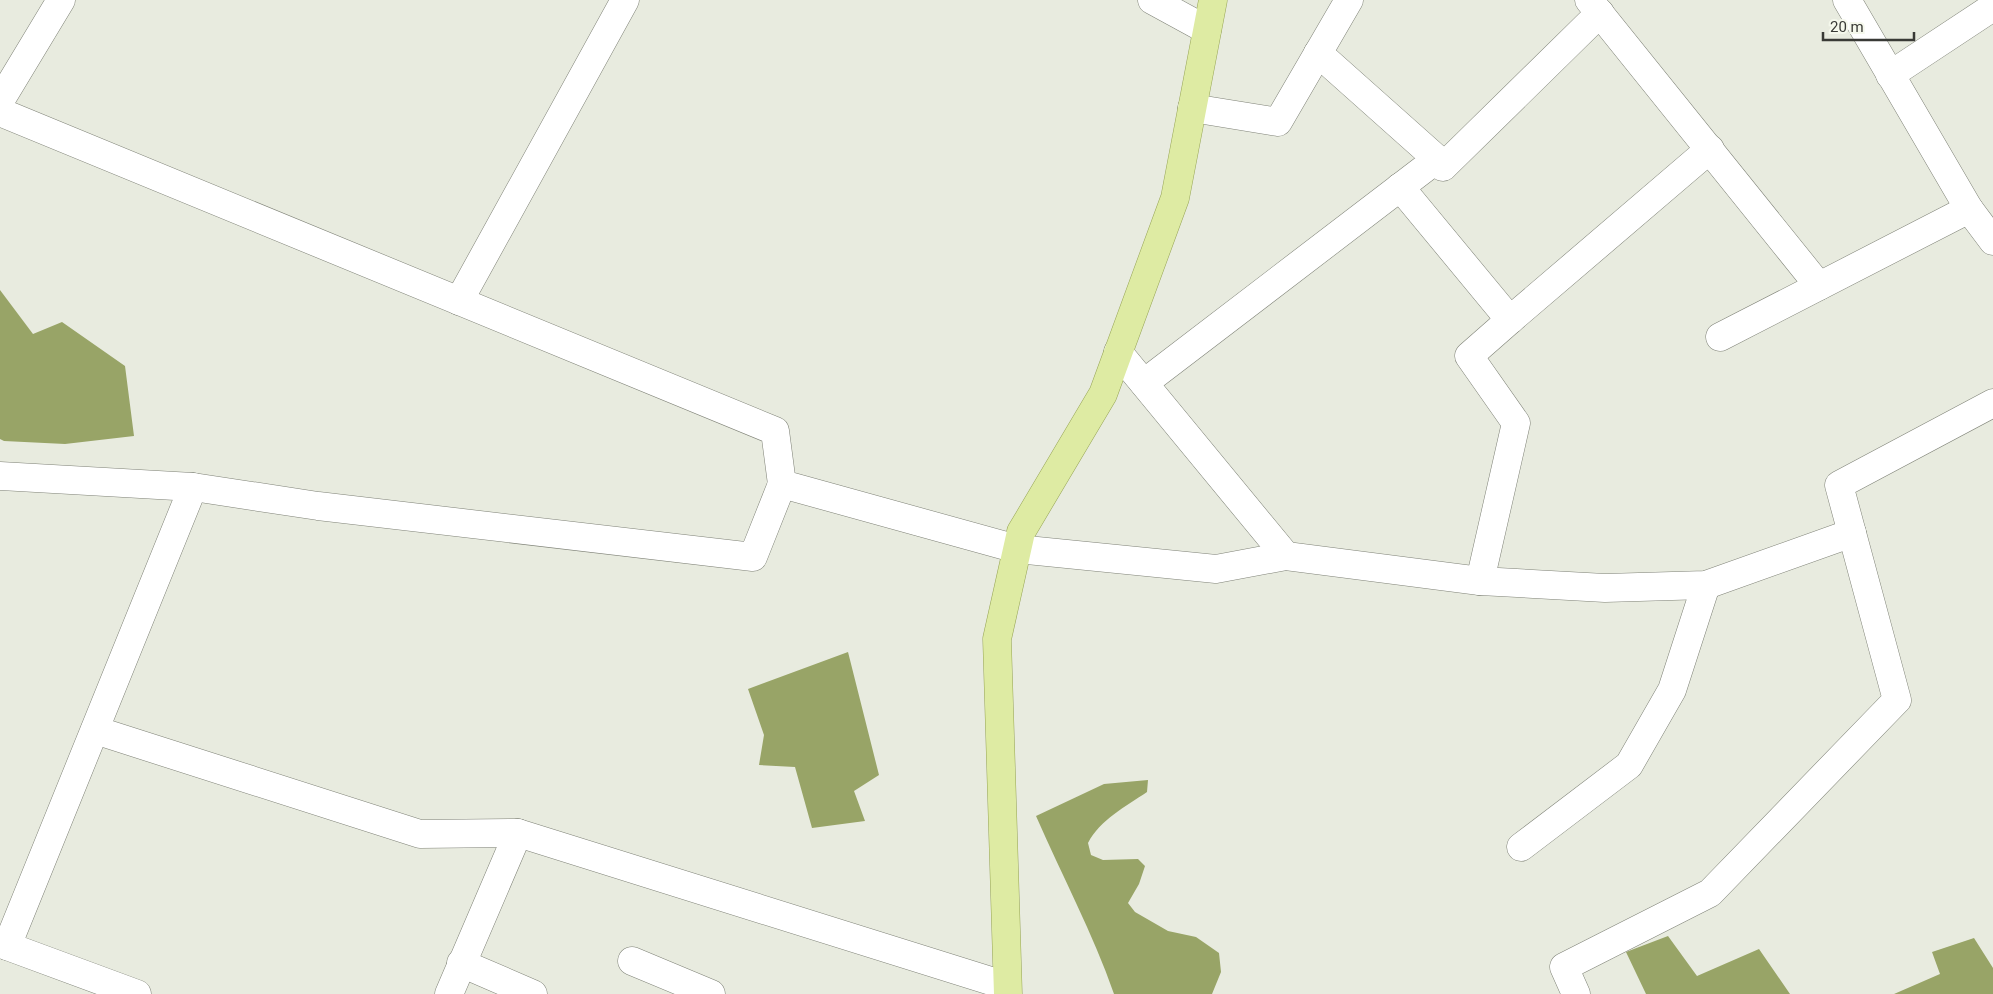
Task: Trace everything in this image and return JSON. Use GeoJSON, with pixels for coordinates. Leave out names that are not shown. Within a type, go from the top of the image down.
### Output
{"type":"FeatureCollection","features":[{"type":"Feature","properties":{"kind":"main road"},"geometry":{"type":"LineString","coordinates":[[1008,990],[997,639],[1021,532],[1103,394],[1174,198],[1213,0]]}},
{"type":"Feature","properties":{"kind":"street"},"geometry":{"type":"LineString","coordinates":[[0,101],[61,0]]}},
{"type":"Feature","properties":{"kind":"street"},"geometry":{"type":"LineString","coordinates":[[459,301],[625,0]]}},
{"type":"Feature","properties":{"kind":"street"},"geometry":{"type":"LineString","coordinates":[[1152,0],[1207,30]]}},
{"type":"Feature","properties":{"kind":"street"},"geometry":{"type":"LineString","coordinates":[[1192,108],[1278,122],[1349,0]]}},
{"type":"Feature","properties":{"kind":"street"},"geometry":{"type":"LineString","coordinates":[[1847,0],[1969,209],[1993,241]]}},
{"type":"Feature","properties":{"kind":"street"},"geometry":{"type":"LineString","coordinates":[[1318,53],[1437,159],[1442,167],[1594,7],[1819,286]]}},
{"type":"Feature","properties":{"kind":"street"},"geometry":{"type":"LineString","coordinates":[[1890,75],[1993,7]]}},
{"type":"Feature","properties":{"kind":"street"},"geometry":{"type":"LineString","coordinates":[[0,112],[775,431],[782,484],[753,557],[318,506],[193,487],[0,476]]}},
{"type":"Feature","properties":{"kind":"street"},"geometry":{"type":"LineString","coordinates":[[1480,582],[1516,423],[1469,356],[1710,149]]}},
{"type":"Feature","properties":{"kind":"street"},"geometry":{"type":"LineString","coordinates":[[1144,382],[1437,159]]}},
{"type":"Feature","properties":{"kind":"street"},"geometry":{"type":"LineString","coordinates":[[1400,187],[1510,320]]}},
{"type":"Feature","properties":{"kind":"street"},"geometry":{"type":"LineString","coordinates":[[1720,337],[1969,209]]}},
{"type":"Feature","properties":{"kind":"street"},"geometry":{"type":"LineString","coordinates":[[1118,352],[1286,556]]}},
{"type":"Feature","properties":{"kind":"street"},"geometry":{"type":"LineString","coordinates":[[1576,994],[1564,967],[1710,893],[1897,700],[1839,485],[1993,403]]}},
{"type":"Feature","properties":{"kind":"street"},"geometry":{"type":"LineString","coordinates":[[782,484],[1017,549],[1216,569],[1286,556],[1480,582],[1605,588],[1706,585],[1852,533]]}},
{"type":"Feature","properties":{"kind":"street"},"geometry":{"type":"LineString","coordinates":[[138,994],[4,945],[95,730],[193,487]]}},
{"type":"Feature","properties":{"kind":"street"},"geometry":{"type":"LineString","coordinates":[[1521,847],[1629,765],[1672,690],[1706,585]]}},
{"type":"Feature","properties":{"kind":"street"},"geometry":{"type":"LineString","coordinates":[[95,730],[420,834],[518,833],[1008,990]]}},
{"type":"Feature","properties":{"kind":"street"},"geometry":{"type":"LineString","coordinates":[[448,994],[518,833]]}},
{"type":"Feature","properties":{"kind":"street"},"geometry":{"type":"LineString","coordinates":[[632,961],[711,994]]}},
{"type":"Feature","properties":{"kind":"street"},"geometry":{"type":"LineString","coordinates":[[461,963],[533,994]]}},
{"type":"Feature","properties":{"kind":"shaded area"},"geometry":{"type":"Polygon","coordinates":[[[0,290],[33,334],[62,322],[125,366],[134,436],[65,444],[4,441],[0,439],[0,290]]]}},
{"type":"Feature","properties":{"kind":"shaded area"},"geometry":{"type":"Polygon","coordinates":[[[848,652],[879,775],[854,791],[865,821],[812,828],[795,767],[759,765],[764,735],[748,689],[848,652]]]}},
{"type":"Feature","properties":{"kind":"shaded area"},"geometry":{"type":"Polygon","coordinates":[[[1148,780],[1147,792],[1114,814],[1099,827],[1088,843],[1091,855],[1103,860],[1138,859],[1145,866],[1139,884],[1128,903],[1135,912],[1168,931],[1196,937],[1219,953],[1221,972],[1212,994],[1114,994],[1087,927],[1036,816],[1104,784],[1148,780]]]}},
{"type":"Feature","properties":{"kind":"shaded area"},"geometry":{"type":"Polygon","coordinates":[[[1668,936],[1697,976],[1759,949],[1790,994],[1646,994],[1626,952],[1668,936]]]}},
{"type":"Feature","properties":{"kind":"shaded area"},"geometry":{"type":"Polygon","coordinates":[[[1974,938],[1993,968],[1993,994],[1894,994],[1940,974],[1932,952],[1974,938]]]}}]}
